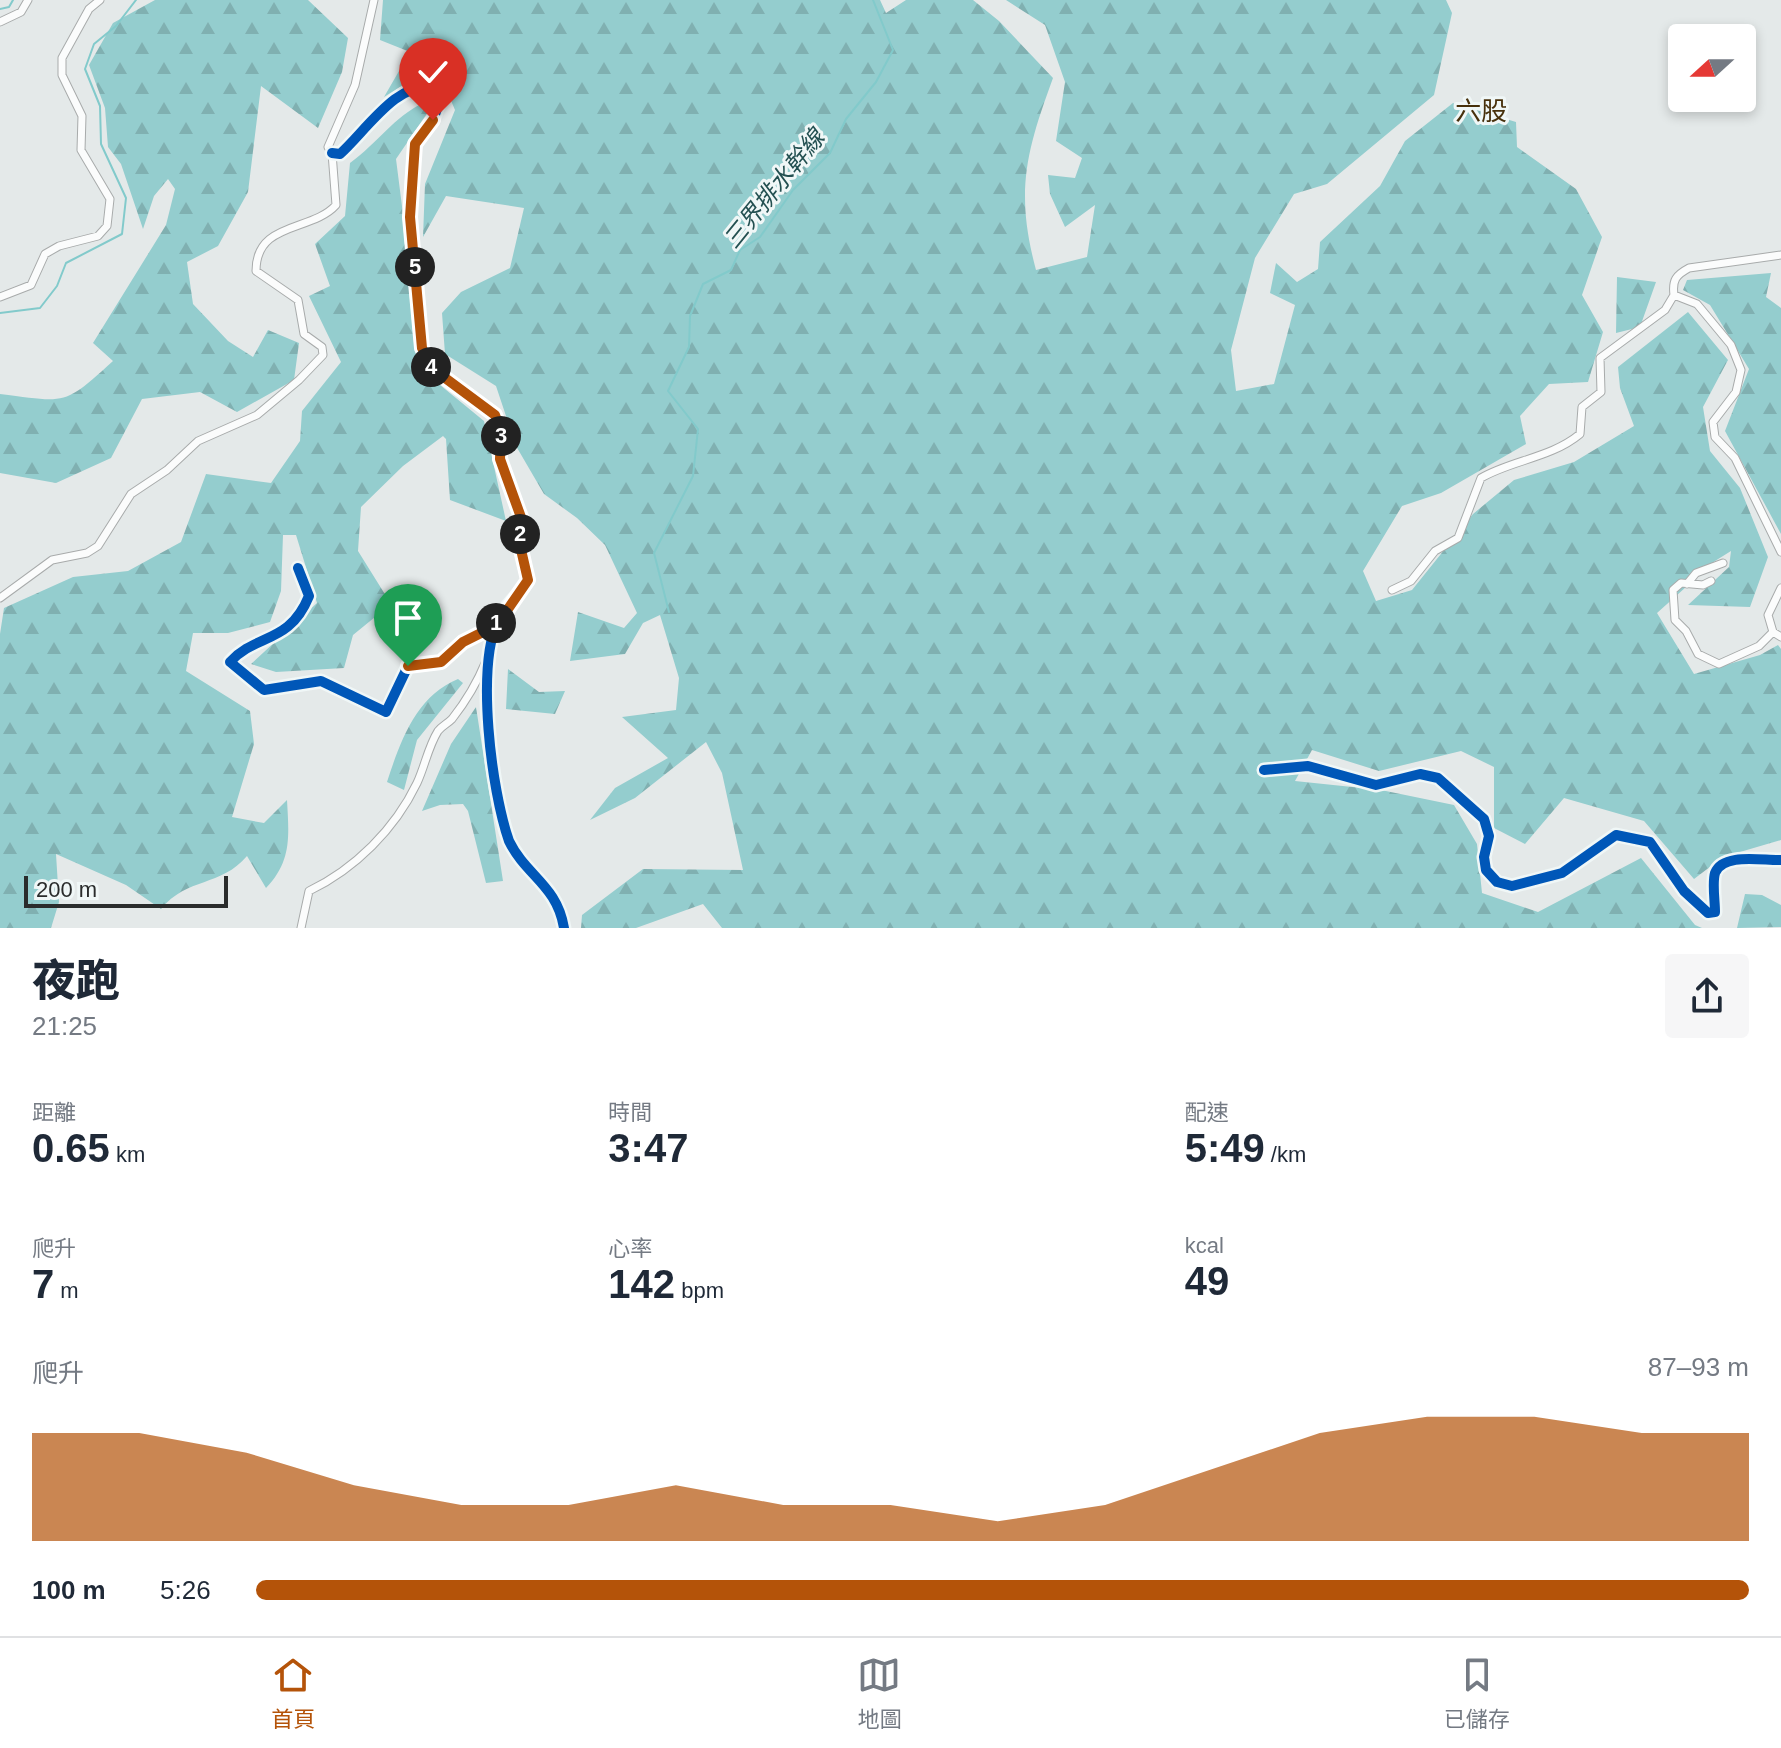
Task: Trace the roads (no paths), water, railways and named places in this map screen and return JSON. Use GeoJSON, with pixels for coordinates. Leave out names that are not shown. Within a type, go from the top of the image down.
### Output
{"type":"FeatureCollection","features":[{"type":"Feature","properties":{"kind":"street"},"geometry":{"type":"LineString","coordinates":[[0,22],[21,12],[28,0]]}},
{"type":"Feature","properties":{"kind":"street"},"geometry":{"type":"LineString","coordinates":[[0,297],[31,285],[39,275],[45,254],[59,246],[98,236],[107,226],[110,199],[81,150],[82,116],[62,75],[62,58],[89,9],[100,0]]}},
{"type":"Feature","properties":{"kind":"street"},"geometry":{"type":"LineString","coordinates":[[0,598],[52,560],[87,553],[98,546],[131,494],[167,470],[198,441],[257,415],[323,355],[322,347],[304,334],[298,300],[256,271],[256,259],[271,236],[302,222],[325,218],[336,205],[330,140],[355,85],[374,0]]}},
{"type":"Feature","properties":{"kind":"street"},"geometry":{"type":"LineString","coordinates":[[301,928],[309,891],[330,881],[385,834],[399,815],[418,782],[440,727],[449,722],[474,691],[497,625],[504,610],[521,594],[529,571],[519,541],[522,520],[519,507],[500,459],[501,431],[495,415],[485,404],[433,369],[422,348],[410,217],[415,144],[433,120],[439,103],[433,87],[424,85],[409,89],[340,154],[332,153]]}},
{"type":"Feature","properties":{"kind":"street"},"geometry":{"type":"LineString","coordinates":[[1392,590],[1411,581],[1435,551],[1458,538],[1481,478],[1496,469],[1536,459],[1580,434],[1582,407],[1601,392],[1600,358],[1665,310],[1674,295],[1673,283],[1678,273],[1689,268],[1781,255]]}},
{"type":"Feature","properties":{"kind":"street"},"geometry":{"type":"LineString","coordinates":[[1674,295],[1697,304],[1731,345],[1736,357],[1741,370],[1736,392],[1713,422],[1715,437],[1735,458],[1781,552]]}},
{"type":"Feature","properties":{"kind":"street"},"geometry":{"type":"LineString","coordinates":[[1687,584],[1696,573],[1723,563]]}},
{"type":"Feature","properties":{"kind":"street"},"geometry":{"type":"LineString","coordinates":[[298,568],[309,596],[305,605],[290,625],[271,640],[241,649],[230,662],[264,690],[321,681],[386,712],[408,666],[441,662],[463,642],[497,625]]}},
{"type":"Feature","properties":{"kind":"street"},"geometry":{"type":"LineString","coordinates":[[1711,581],[1703,585],[1681,583],[1673,590],[1673,615],[1698,654],[1707,661],[1719,664],[1777,634],[1768,615],[1781,588]]}},
{"type":"Feature","properties":{"kind":"street"},"geometry":{"type":"LineString","coordinates":[[489,655],[486,706],[505,829],[516,856],[555,896],[564,928]]}},
{"type":"Feature","properties":{"kind":"street"},"geometry":{"type":"LineString","coordinates":[[1264,770],[1308,766],[1376,785],[1420,774],[1438,778],[1484,819],[1489,836],[1484,857],[1486,870],[1497,882],[1512,886],[1562,873],[1606,840],[1623,835],[1650,842],[1684,891],[1708,913],[1715,912],[1715,874],[1721,866],[1735,860],[1781,860]]}},
{"type":"Feature","properties":{"kind":"waterway"},"geometry":{"type":"LineString","coordinates":[[0,9],[9,7],[13,0]]}},
{"type":"Feature","properties":{"kind":"waterway"},"geometry":{"type":"LineString","coordinates":[[0,313],[40,308],[57,286],[66,263],[122,234],[126,198],[101,144],[100,106],[85,69],[94,44],[116,26],[136,0]]}},
{"type":"Feature","properties":{"kind":"waterway","name":"三界排水幹線"},"geometry":{"type":"LineString","coordinates":[[669,612],[654,553],[693,476],[698,429],[668,391],[689,347],[690,316],[703,284],[731,270],[740,250],[760,237],[793,190],[830,153],[846,119],[876,82],[893,50],[873,0]]}},
{"type":"Feature","properties":{"kind":"district","name":"六股"},"geometry":{"type":"Point","coordinates":[1481,111]}}]}
